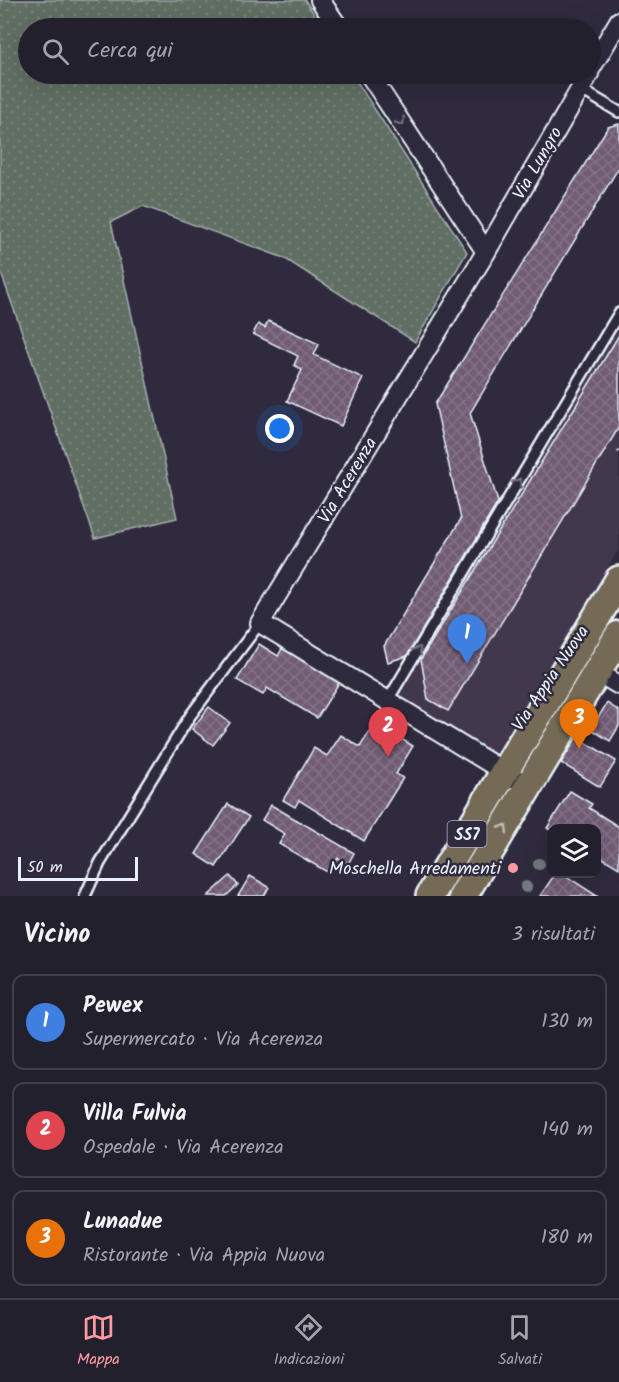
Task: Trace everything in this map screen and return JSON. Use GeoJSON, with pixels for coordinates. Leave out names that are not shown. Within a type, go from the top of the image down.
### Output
{"type":"FeatureCollection","features":[{"type":"Feature","properties":{"kind":"main road","name":"Via Appia Nuova"},"geometry":{"type":"LineString","coordinates":[[430,896],[499,768],[615,587]]}},
{"type":"Feature","properties":{"kind":"main road","name":"Via Appia Nuova"},"geometry":{"type":"LineString","coordinates":[[462,896],[529,787],[608,679],[619,635]]}},
{"type":"Feature","properties":{"kind":"street"},"geometry":{"type":"LineString","coordinates":[[320,0],[332,18]]}},
{"type":"Feature","properties":{"kind":"street","name":"Via Lungro"},"geometry":{"type":"LineString","coordinates":[[601,52],[619,21]]}},
{"type":"Feature","properties":{"kind":"street"},"geometry":{"type":"LineString","coordinates":[[376,84],[486,252]]}},
{"type":"Feature","properties":{"kind":"street","name":"Via Lungro"},"geometry":{"type":"LineString","coordinates":[[486,252],[583,84]]}},
{"type":"Feature","properties":{"kind":"street","name":"Via Acerenza"},"geometry":{"type":"LineString","coordinates":[[260,622],[486,252]]}},
{"type":"Feature","properties":{"kind":"street"},"geometry":{"type":"LineString","coordinates":[[260,622],[529,787]]}},
{"type":"Feature","properties":{"kind":"lane"},"geometry":{"type":"LineString","coordinates":[[592,84],[619,112]]}},
{"type":"Feature","properties":{"kind":"lane"},"geometry":{"type":"LineString","coordinates":[[388,700],[619,313]]}},
{"type":"Feature","properties":{"kind":"lane"},"geometry":{"type":"LineString","coordinates":[[86,896],[100,863],[190,716],[260,622]]}},
{"type":"Feature","properties":{"kind":"shaded area"},"geometry":{"type":"Polygon","coordinates":[[[619,321],[619,549],[495,756],[397,696],[619,321]]]}},
{"type":"Feature","properties":{"kind":"green space"},"geometry":{"type":"Polygon","coordinates":[[[0,0],[305,0],[317,18],[18,18],[18,84],[358,84],[467,252],[415,342],[284,258],[143,206],[111,222],[177,518],[95,538],[0,270],[0,0]]]}},
{"type":"Feature","properties":{"kind":"building"},"geometry":{"type":"Polygon","coordinates":[[[619,124],[619,167],[470,413],[498,502],[407,656],[388,662],[384,646],[461,519],[435,404],[608,127],[619,124]]]}},
{"type":"Feature","properties":{"kind":"building"},"geometry":{"type":"Polygon","coordinates":[[[268,321],[319,344],[314,355],[363,378],[341,426],[287,401],[302,370],[294,365],[298,356],[253,334],[258,324],[265,328],[268,321]]]}},
{"type":"Feature","properties":{"kind":"building"},"geometry":{"type":"Polygon","coordinates":[[[619,335],[619,427],[448,711],[428,699],[421,659],[619,335]]]}},
{"type":"Feature","properties":{"kind":"building"},"geometry":{"type":"Polygon","coordinates":[[[259,644],[278,656],[283,647],[340,681],[317,718],[267,688],[263,695],[237,680],[259,644]]]}},
{"type":"Feature","properties":{"kind":"building"},"geometry":{"type":"Polygon","coordinates":[[[607,703],[619,711],[619,726],[610,741],[591,729],[607,703]]]}},
{"type":"Feature","properties":{"kind":"building"},"geometry":{"type":"Polygon","coordinates":[[[209,707],[230,723],[213,745],[192,729],[209,707]]]}},
{"type":"Feature","properties":{"kind":"building"},"geometry":{"type":"Polygon","coordinates":[[[375,723],[413,746],[396,774],[403,778],[364,841],[299,800],[295,807],[283,800],[314,748],[327,756],[341,735],[360,747],[375,723]]]}},
{"type":"Feature","properties":{"kind":"building"},"geometry":{"type":"Polygon","coordinates":[[[577,737],[616,761],[600,787],[561,763],[577,737]]]}},
{"type":"Feature","properties":{"kind":"building"},"geometry":{"type":"Polygon","coordinates":[[[570,791],[592,804],[589,808],[619,827],[619,868],[601,857],[601,824],[549,824],[570,791]]]}},
{"type":"Feature","properties":{"kind":"building"},"geometry":{"type":"Polygon","coordinates":[[[228,804],[249,817],[216,867],[196,854],[228,804]]]}},
{"type":"Feature","properties":{"kind":"building"},"geometry":{"type":"Polygon","coordinates":[[[271,805],[354,853],[348,864],[338,858],[329,873],[279,844],[285,834],[262,820],[271,805]]]}},
{"type":"Feature","properties":{"kind":"building"},"geometry":{"type":"Polygon","coordinates":[[[230,876],[238,885],[226,896],[208,896],[230,876]]]}},
{"type":"Feature","properties":{"kind":"building"},"geometry":{"type":"Polygon","coordinates":[[[250,876],[269,887],[264,896],[238,896],[250,876]]]}},
{"type":"Feature","properties":{"kind":"building"},"geometry":{"type":"Polygon","coordinates":[[[552,878],[569,878],[597,896],[540,896],[552,878]]]}},
{"type":"Feature","properties":{"kind":"place","name":"Pewex"},"geometry":{"type":"Point","coordinates":[467,664]}},
{"type":"Feature","properties":{"kind":"place","name":"Lunadue"},"geometry":{"type":"Point","coordinates":[579,749]}},
{"type":"Feature","properties":{"kind":"place","name":"Villa Fulvia"},"geometry":{"type":"Point","coordinates":[388,757]}},
{"type":"Feature","properties":{"kind":"place","name":"Moschella Arredamenti"},"geometry":{"type":"Point","coordinates":[513,868]}}]}
